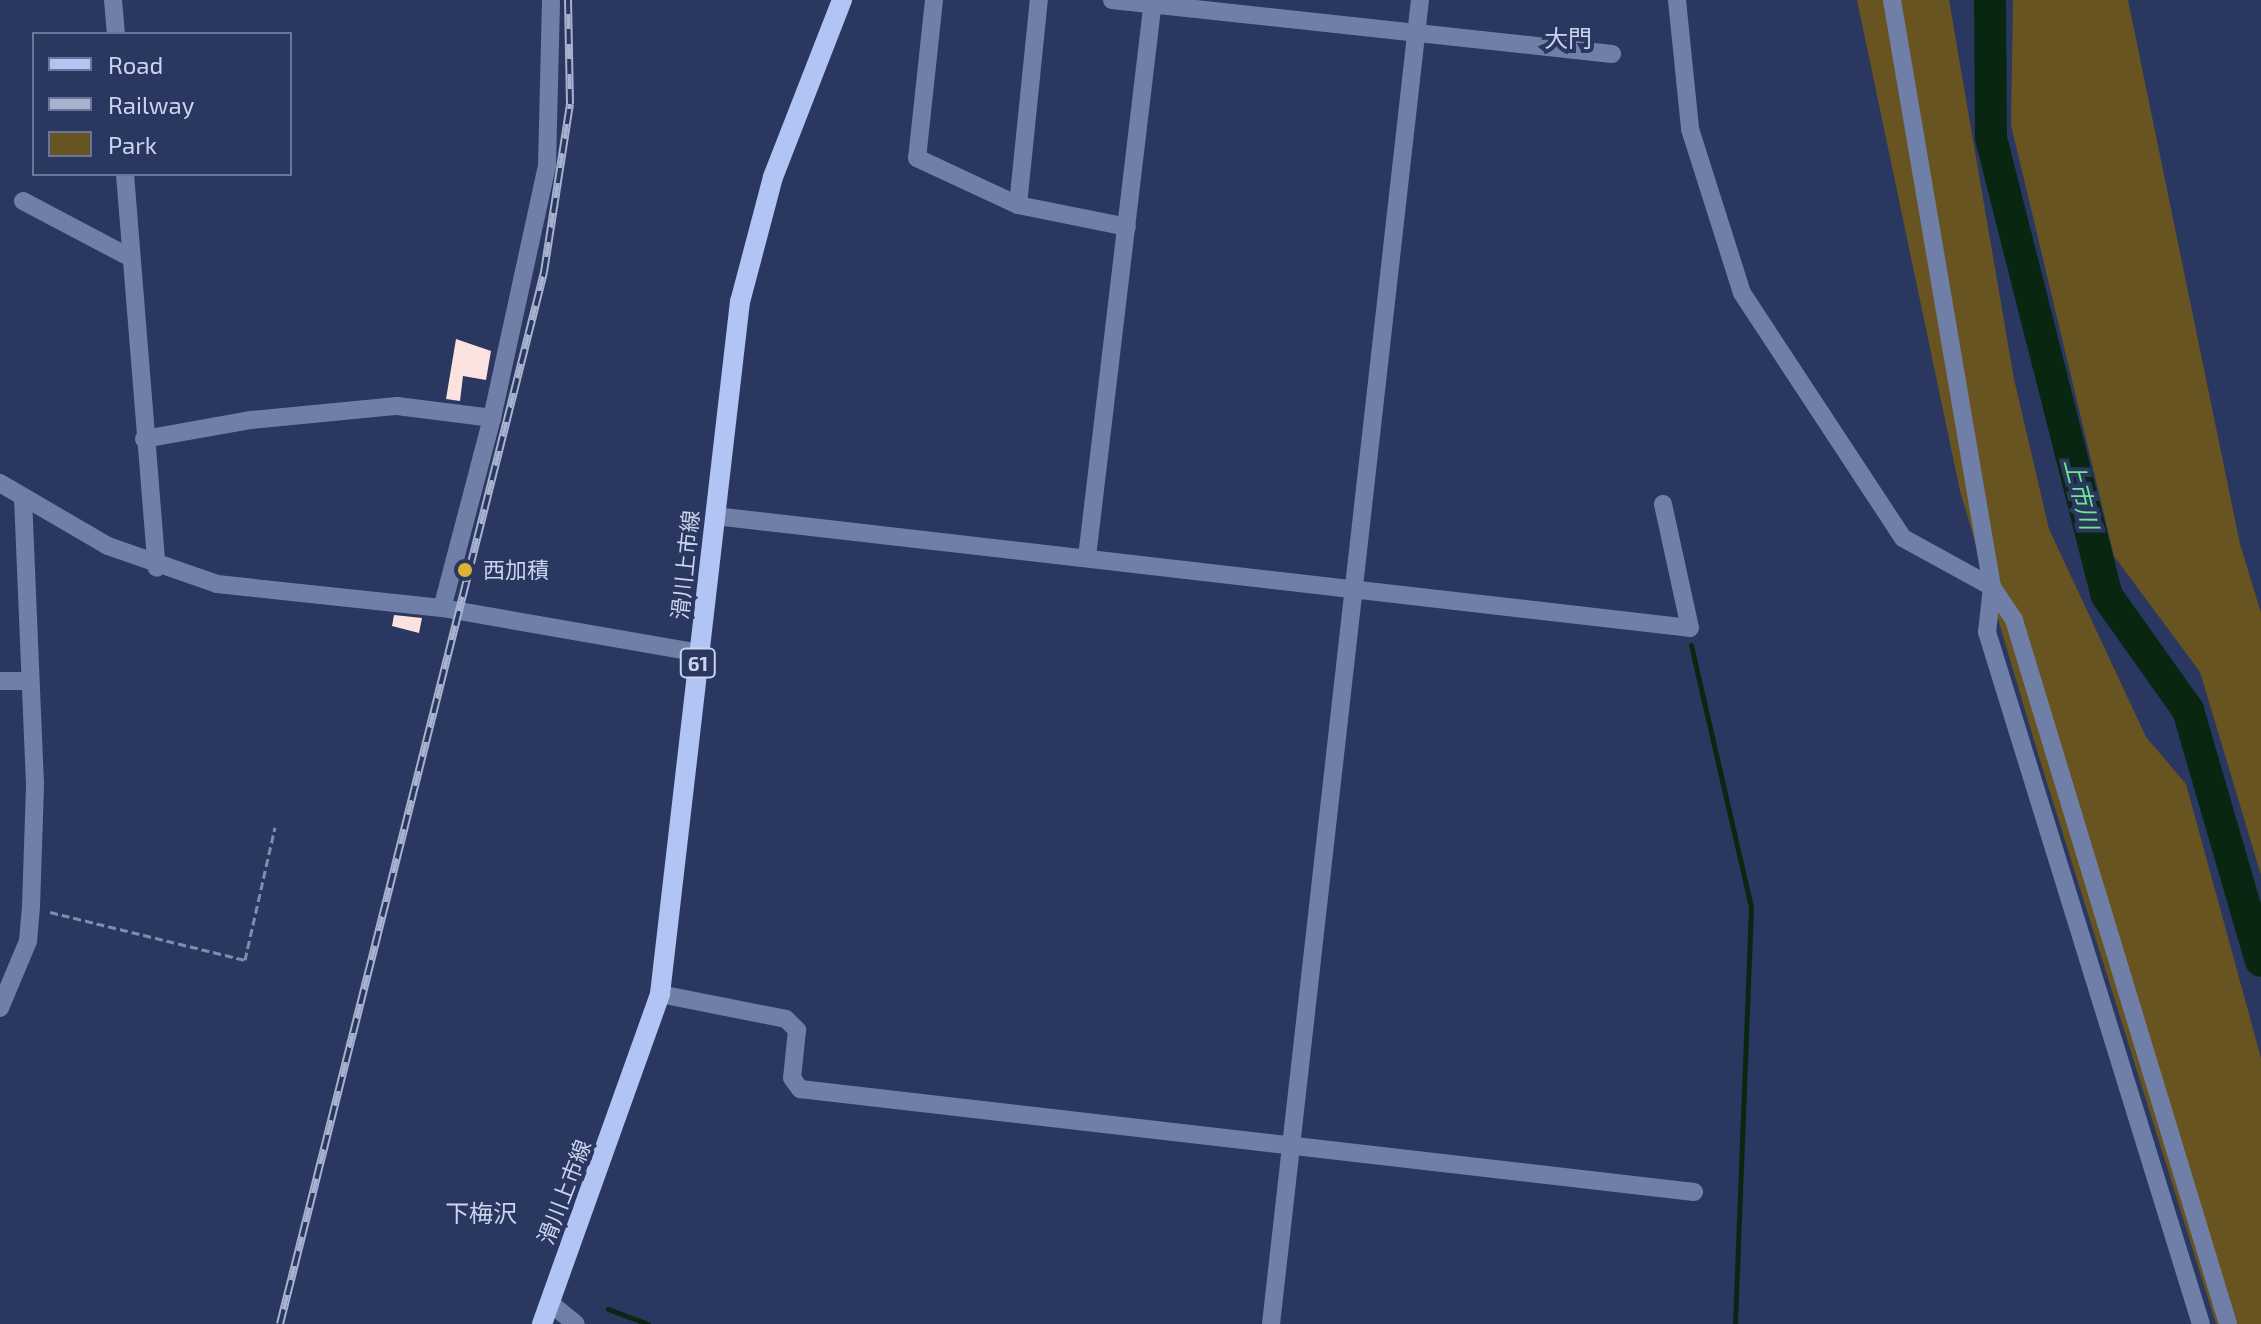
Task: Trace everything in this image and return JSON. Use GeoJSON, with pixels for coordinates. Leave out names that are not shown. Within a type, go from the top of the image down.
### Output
{"type":"FeatureCollection","features":[{"type":"Feature","properties":{"kind":"main road","name":"滑川上市線"},"geometry":{"type":"LineString","coordinates":[[542,1324],[660,994],[715,516],[749,264],[790,126],[842,0]]}},
{"type":"Feature","properties":{"kind":"street"},"geometry":{"type":"LineString","coordinates":[[113,0],[116,32]]}},
{"type":"Feature","properties":{"kind":"street"},"geometry":{"type":"LineString","coordinates":[[442,608],[492,418],[547,165],[551,0]]}},
{"type":"Feature","properties":{"kind":"street"},"geometry":{"type":"LineString","coordinates":[[934,0],[917,158],[1018,205],[1127,227]]}},
{"type":"Feature","properties":{"kind":"street"},"geometry":{"type":"LineString","coordinates":[[1018,205],[1039,0]]}},
{"type":"Feature","properties":{"kind":"street"},"geometry":{"type":"LineString","coordinates":[[1112,0],[1304,9],[1416,32],[1612,54]]}},
{"type":"Feature","properties":{"kind":"street"},"geometry":{"type":"LineString","coordinates":[[1271,1324],[1420,0]]}},
{"type":"Feature","properties":{"kind":"street"},"geometry":{"type":"LineString","coordinates":[[1677,0],[1690,129],[1748,305],[1903,538],[1992,587],[2014,620],[2228,1324]]}},
{"type":"Feature","properties":{"kind":"street"},"geometry":{"type":"LineString","coordinates":[[1892,0],[1992,587],[1987,632],[2201,1324]]}},
{"type":"Feature","properties":{"kind":"street"},"geometry":{"type":"LineString","coordinates":[[1087,557],[1153,2]]}},
{"type":"Feature","properties":{"kind":"street"},"geometry":{"type":"LineString","coordinates":[[125,176],[144,439],[157,568]]}},
{"type":"Feature","properties":{"kind":"street"},"geometry":{"type":"LineString","coordinates":[[23,201],[131,258]]}},
{"type":"Feature","properties":{"kind":"street"},"geometry":{"type":"LineString","coordinates":[[144,439],[251,420],[397,406],[492,418]]}},
{"type":"Feature","properties":{"kind":"street"},"geometry":{"type":"LineString","coordinates":[[0,483],[157,568],[217,584],[442,608],[699,653]]}},
{"type":"Feature","properties":{"kind":"street"},"geometry":{"type":"LineString","coordinates":[[0,1008],[28,941],[31,907],[35,784],[26,681],[23,497]]}},
{"type":"Feature","properties":{"kind":"street"},"geometry":{"type":"LineString","coordinates":[[715,516],[1690,628],[1663,504]]}},
{"type":"Feature","properties":{"kind":"street"},"geometry":{"type":"LineString","coordinates":[[0,681],[26,681]]}},
{"type":"Feature","properties":{"kind":"street"},"geometry":{"type":"LineString","coordinates":[[660,994],[786,1019],[797,1030],[792,1078],[800,1089],[1694,1192]]}},
{"type":"Feature","properties":{"kind":"street"},"geometry":{"type":"LineString","coordinates":[[550,1303],[576,1324]]}},
{"type":"Feature","properties":{"kind":"path"},"geometry":{"type":"LineString","coordinates":[[31,907],[245,960],[275,827]]}},
{"type":"Feature","properties":{"kind":"green space"},"geometry":{"type":"Polygon","coordinates":[[[1857,0],[1949,0],[2014,379],[2049,529],[2146,737],[2186,784],[2261,1058],[2261,1324],[2216,1324],[2039,757],[1960,491],[1857,0]]]}},
{"type":"Feature","properties":{"kind":"green space"},"geometry":{"type":"Polygon","coordinates":[[[2013,0],[2128,0],[2240,544],[2261,613],[2261,875],[2200,672],[2114,556],[2011,125],[2013,0]]]}},
{"type":"Feature","properties":{"kind":"building"},"geometry":{"type":"Polygon","coordinates":[[[456,339],[491,351],[486,380],[463,376],[460,401],[446,399],[456,339]]]}},
{"type":"Feature","properties":{"kind":"building"},"geometry":{"type":"Polygon","coordinates":[[[394,615],[422,618],[419,633],[392,626],[394,615]]]}},
{"type":"Feature","properties":{"kind":"waterway","name":"上市川"},"geometry":{"type":"LineString","coordinates":[[1990,0],[1991,138],[2107,596],[2188,710],[2261,961]]}},
{"type":"Feature","properties":{"kind":"waterway"},"geometry":{"type":"LineString","coordinates":[[1691,645],[1751,907],[1735,1324]]}},
{"type":"Feature","properties":{"kind":"waterway"},"geometry":{"type":"LineString","coordinates":[[608,1309],[648,1324]]}},
{"type":"Feature","properties":{"kind":"railway"},"geometry":{"type":"LineString","coordinates":[[280,1324],[544,272],[570,104],[568,0]]}},
{"type":"Feature","properties":{"kind":"place","name":"西加積"},"geometry":{"type":"Point","coordinates":[465,570]}},
{"type":"Feature","properties":{"kind":"district","name":"大門"},"geometry":{"type":"Point","coordinates":[1568,38]}},
{"type":"Feature","properties":{"kind":"district","name":"下梅沢"},"geometry":{"type":"Point","coordinates":[481,1213]}}]}
